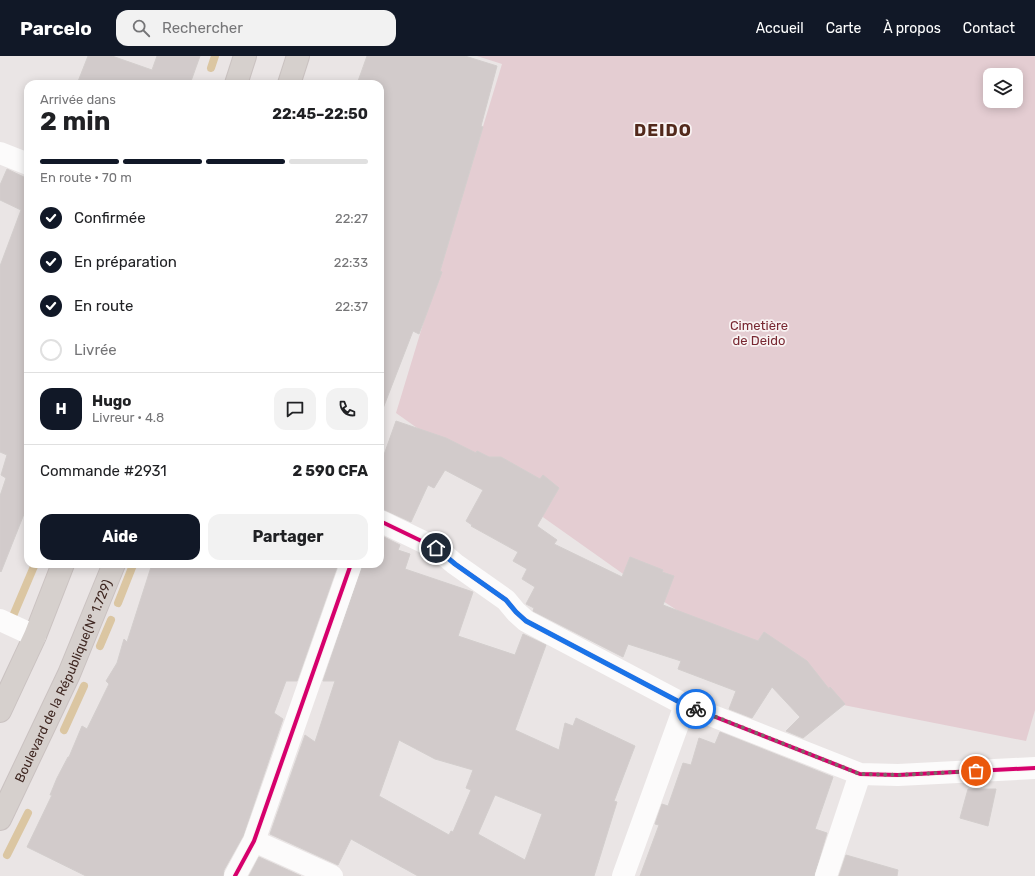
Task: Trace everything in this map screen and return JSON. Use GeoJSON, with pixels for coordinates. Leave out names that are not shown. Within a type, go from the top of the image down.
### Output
{"type":"FeatureCollection","features":[{"type":"Feature","properties":{"kind":"main road"},"geometry":{"type":"LineString","coordinates":[[237,80],[246,56]]}},
{"type":"Feature","properties":{"kind":"main road"},"geometry":{"type":"LineString","coordinates":[[290,80],[298,56]]}},
{"type":"Feature","properties":{"kind":"main road"},"geometry":{"type":"LineString","coordinates":[[0,711],[35,636],[61,568]]}},
{"type":"Feature","properties":{"kind":"main road","name":"Boulevard de la République(N° 1.729)"},"geometry":{"type":"LineString","coordinates":[[0,819],[69,674],[112,568]]}},
{"type":"Feature","properties":{"kind":"street"},"geometry":{"type":"LineString","coordinates":[[0,153],[24,162]]}},
{"type":"Feature","properties":{"kind":"street"},"geometry":{"type":"LineString","coordinates":[[384,523],[436,548],[455,564],[506,600],[526,621],[685,705],[860,774],[898,775],[1035,768]]}},
{"type":"Feature","properties":{"kind":"street"},"geometry":{"type":"LineString","coordinates":[[235,876],[254,841],[349,568]]}},
{"type":"Feature","properties":{"kind":"street"},"geometry":{"type":"LineString","coordinates":[[0,620],[35,636]]}},
{"type":"Feature","properties":{"kind":"street"},"geometry":{"type":"LineString","coordinates":[[622,876],[685,705]]}},
{"type":"Feature","properties":{"kind":"street"},"geometry":{"type":"LineString","coordinates":[[826,876],[860,774]]}},
{"type":"Feature","properties":{"kind":"street"},"geometry":{"type":"LineString","coordinates":[[254,841],[332,876]]}},
{"type":"Feature","properties":{"kind":"green space","name":"Cimetière de Deido"},"geometry":{"type":"Polygon","coordinates":[[[477,56],[1035,56],[1035,710],[1026,741],[813,699],[643,588],[396,413],[502,64],[477,56]]]}},
{"type":"Feature","properties":{"kind":"building"},"geometry":{"type":"Polygon","coordinates":[[[88,56],[112,56],[152,70],[157,56],[200,56],[191,80],[79,80],[88,56]]]}},
{"type":"Feature","properties":{"kind":"building"},"geometry":{"type":"Polygon","coordinates":[[[367,56],[465,56],[497,66],[481,126],[483,127],[440,271],[442,272],[419,334],[413,331],[384,406],[384,80],[358,80],[367,56]]]}},
{"type":"Feature","properties":{"kind":"building"},"geometry":{"type":"Polygon","coordinates":[[[7,169],[24,177],[24,514],[1,572],[0,496],[6,478],[1,475],[7,455],[0,452],[0,266],[21,210],[0,200],[0,185],[7,169]]]}},
{"type":"Feature","properties":{"kind":"building"},"geometry":{"type":"Polygon","coordinates":[[[396,421],[446,438],[476,453],[477,451],[489,457],[501,457],[540,479],[543,475],[559,488],[537,526],[557,540],[554,544],[622,577],[630,557],[674,576],[663,605],[758,641],[764,632],[807,661],[829,689],[830,687],[845,704],[803,738],[786,731],[800,717],[772,687],[752,718],[729,709],[736,691],[678,669],[681,661],[628,644],[623,657],[533,611],[534,608],[526,604],[535,587],[522,579],[527,569],[513,561],[518,552],[471,526],[472,525],[466,521],[483,490],[445,470],[434,488],[428,485],[411,522],[384,510],[384,455],[396,421]]]}},
{"type":"Feature","properties":{"kind":"building"},"geometry":{"type":"Polygon","coordinates":[[[384,537],[400,545],[398,550],[410,554],[405,569],[473,592],[458,636],[515,655],[523,634],[546,645],[515,730],[559,750],[565,723],[573,726],[576,718],[635,746],[614,801],[617,802],[594,876],[418,876],[351,839],[338,865],[270,834],[305,735],[315,742],[335,681],[323,681],[362,568],[384,568],[384,537]],[[399,740],[379,796],[449,835],[451,831],[453,832],[471,790],[466,788],[473,770],[435,759],[399,740]],[[495,795],[478,834],[525,860],[542,814],[495,795]]]}},
{"type":"Feature","properties":{"kind":"building"},"geometry":{"type":"Polygon","coordinates":[[[151,568],[337,568],[297,681],[286,681],[274,713],[283,719],[243,836],[224,870],[223,876],[86,876],[27,847],[52,795],[50,795],[57,778],[69,757],[82,726],[87,729],[109,684],[106,681],[117,663],[124,639],[127,642],[151,568]]]}},
{"type":"Feature","properties":{"kind":"building"},"geometry":{"type":"Polygon","coordinates":[[[720,732],[833,777],[815,829],[827,833],[814,876],[640,876],[659,825],[655,824],[662,804],[668,806],[683,763],[691,765],[699,738],[715,744],[720,732]]]}},
{"type":"Feature","properties":{"kind":"building"},"geometry":{"type":"Polygon","coordinates":[[[968,789],[996,789],[988,826],[960,818],[968,789]]]}},
{"type":"Feature","properties":{"kind":"building"},"geometry":{"type":"Polygon","coordinates":[[[846,855],[898,870],[897,876],[839,876],[846,855]]]}},
{"type":"Feature","properties":{"kind":"building"},"geometry":{"type":"Polygon","coordinates":[[[259,857],[301,876],[249,876],[259,857]]]}},
{"type":"Feature","properties":{"kind":"waterway"},"geometry":{"type":"LineString","coordinates":[[211,68],[215,56]]}},
{"type":"Feature","properties":{"kind":"waterway"},"geometry":{"type":"LineString","coordinates":[[10,623],[33,568]]}},
{"type":"Feature","properties":{"kind":"waterway"},"geometry":{"type":"LineString","coordinates":[[118,603],[132,568]]}},
{"type":"Feature","properties":{"kind":"waterway"},"geometry":{"type":"LineString","coordinates":[[100,646],[111,620]]}},
{"type":"Feature","properties":{"kind":"waterway"},"geometry":{"type":"LineString","coordinates":[[64,730],[84,686]]}},
{"type":"Feature","properties":{"kind":"waterway"},"geometry":{"type":"LineString","coordinates":[[7,855],[28,813]]}},
{"type":"Feature","properties":{"kind":"cycle path"},"geometry":{"type":"LineString","coordinates":[[384,523],[436,548],[455,564],[506,600],[526,621],[685,705],[860,774],[898,775],[1035,768]]}},
{"type":"Feature","properties":{"kind":"cycle path"},"geometry":{"type":"LineString","coordinates":[[235,876],[254,841],[350,568]]}},
{"type":"Feature","properties":{"kind":"way so far"},"geometry":{"type":"LineString","coordinates":[[696,709],[860,774],[898,775],[976,771]]}},
{"type":"Feature","properties":{"kind":"district","name":"DEIDO"},"geometry":{"type":"Point","coordinates":[663,130]}},
{"type":"Feature","properties":{"kind":"route"},"geometry":{"type":"LineString","coordinates":[[436,548],[455,564],[506,600],[526,621],[685,705],[696,709]]}}]}
